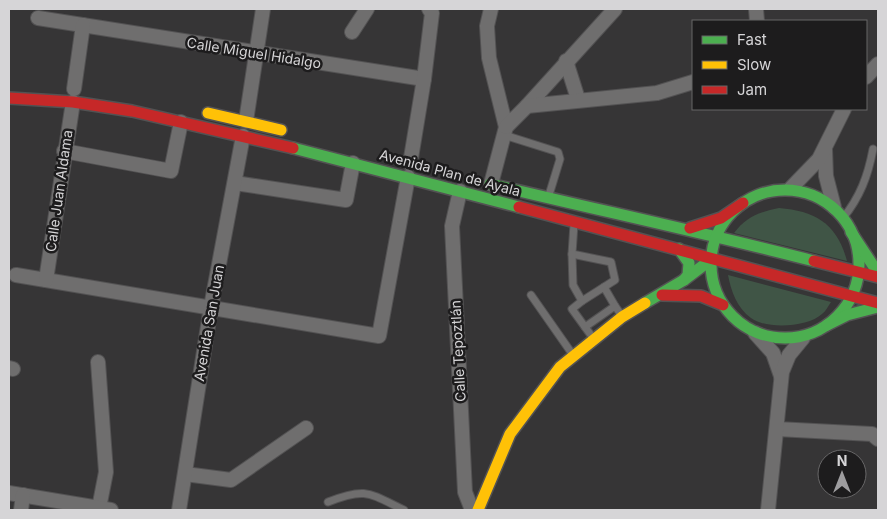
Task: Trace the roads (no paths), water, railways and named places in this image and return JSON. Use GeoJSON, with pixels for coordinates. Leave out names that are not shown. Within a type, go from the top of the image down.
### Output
{"type":"FeatureCollection","features":[{"type":"Feature","properties":{"kind":"main road","name":"Avenida Plan de Ayala"},"geometry":{"type":"LineString","coordinates":[[9,98],[73,92],[181,122],[354,163],[409,167],[460,191],[679,248],[878,303]]}},
{"type":"Feature","properties":{"kind":"main road"},"geometry":{"type":"LineString","coordinates":[[199,111],[294,134]]}},
{"type":"Feature","properties":{"kind":"main road","name":"Avenida Plan de Ayala"},"geometry":{"type":"LineString","coordinates":[[487,183],[675,228],[718,236],[878,277]]}},
{"type":"Feature","properties":{"kind":"main road"},"geometry":{"type":"LineString","coordinates":[[675,228],[709,223],[733,212],[758,194],[774,189],[792,188],[814,195],[834,207],[844,218],[878,273]]}},
{"type":"Feature","properties":{"kind":"main road"},"geometry":{"type":"LineString","coordinates":[[743,203],[728,218],[718,236],[713,258],[714,281],[724,304],[736,322],[755,334],[787,341],[816,333],[847,315],[878,307]]}},
{"type":"Feature","properties":{"kind":"main road"},"geometry":{"type":"LineString","coordinates":[[828,325],[840,312],[851,295],[857,271],[857,251],[851,232]]}},
{"type":"Feature","properties":{"kind":"main road"},"geometry":{"type":"LineString","coordinates":[[679,248],[689,263],[688,275],[684,280]]}},
{"type":"Feature","properties":{"kind":"main road"},"geometry":{"type":"LineString","coordinates":[[478,510],[510,434],[560,368],[622,317],[661,296],[713,258]]}},
{"type":"Feature","properties":{"kind":"main road"},"geometry":{"type":"LineString","coordinates":[[661,296],[701,296],[724,304]]}},
{"type":"Feature","properties":{"kind":"street"},"geometry":{"type":"LineString","coordinates":[[246,121],[263,9]]}},
{"type":"Feature","properties":{"kind":"street"},"geometry":{"type":"LineString","coordinates":[[352,32],[367,9]]}},
{"type":"Feature","properties":{"kind":"street"},"geometry":{"type":"LineString","coordinates":[[16,275],[379,336],[424,79],[432,13],[429,9]]}},
{"type":"Feature","properties":{"kind":"street"},"geometry":{"type":"LineString","coordinates":[[491,9],[487,26],[489,58],[505,131]]}},
{"type":"Feature","properties":{"kind":"street"},"geometry":{"type":"LineString","coordinates":[[487,183],[505,131],[615,9]]}},
{"type":"Feature","properties":{"kind":"street","name":"Calle Miguel Hidalgo"},"geometry":{"type":"LineString","coordinates":[[38,18],[255,54],[424,79]]}},
{"type":"Feature","properties":{"kind":"street","name":"Calle Juan Aldama"},"geometry":{"type":"LineString","coordinates":[[46,280],[83,25]]}},
{"type":"Feature","properties":{"kind":"street"},"geometry":{"type":"LineString","coordinates":[[566,62],[578,99]]}},
{"type":"Feature","properties":{"kind":"street"},"geometry":{"type":"LineString","coordinates":[[867,76],[878,64]]}},
{"type":"Feature","properties":{"kind":"street"},"geometry":{"type":"LineString","coordinates":[[527,106],[578,99],[657,93],[692,82]]}},
{"type":"Feature","properties":{"kind":"street"},"geometry":{"type":"LineString","coordinates":[[792,188],[811,169],[826,147],[844,110]]}},
{"type":"Feature","properties":{"kind":"street"},"geometry":{"type":"LineString","coordinates":[[64,152],[171,171],[181,122]]}},
{"type":"Feature","properties":{"kind":"street","name":"Avenida San Juan"},"geometry":{"type":"LineString","coordinates":[[179,510],[211,307],[243,136]]}},
{"type":"Feature","properties":{"kind":"street"},"geometry":{"type":"LineString","coordinates":[[826,147],[826,176],[834,207]]}},
{"type":"Feature","properties":{"kind":"street"},"geometry":{"type":"LineString","coordinates":[[235,183],[346,200],[354,163]]}},
{"type":"Feature","properties":{"kind":"street","name":"Calle Tepoztlán"},"geometry":{"type":"LineString","coordinates":[[460,191],[452,226],[465,492],[472,510]]}},
{"type":"Feature","properties":{"kind":"street"},"geometry":{"type":"LineString","coordinates":[[755,334],[774,353],[782,382]]}},
{"type":"Feature","properties":{"kind":"street"},"geometry":{"type":"LineString","coordinates":[[768,510],[782,382],[788,355],[803,338]]}},
{"type":"Feature","properties":{"kind":"street"},"geometry":{"type":"LineString","coordinates":[[9,493],[96,509],[106,472],[98,362]]}},
{"type":"Feature","properties":{"kind":"street"},"geometry":{"type":"LineString","coordinates":[[185,474],[232,480],[306,428]]}},
{"type":"Feature","properties":{"kind":"street"},"geometry":{"type":"LineString","coordinates":[[777,429],[872,434],[878,439]]}},
{"type":"Feature","properties":{"kind":"street"},"geometry":{"type":"LineString","coordinates":[[20,510],[23,496]]}},
{"type":"Feature","properties":{"kind":"lane"},"geometry":{"type":"LineString","coordinates":[[505,131],[558,152],[560,159],[548,198]]}},
{"type":"Feature","properties":{"kind":"lane"},"geometry":{"type":"LineString","coordinates":[[844,218],[864,186],[873,149]]}},
{"type":"Feature","properties":{"kind":"lane"},"geometry":{"type":"LineString","coordinates":[[574,221],[573,285],[582,301]]}},
{"type":"Feature","properties":{"kind":"lane"},"geometry":{"type":"LineString","coordinates":[[572,254],[611,262],[614,280],[572,309],[593,339]]}},
{"type":"Feature","properties":{"kind":"lane"},"geometry":{"type":"LineString","coordinates":[[604,287],[622,317]]}},
{"type":"Feature","properties":{"kind":"lane"},"geometry":{"type":"LineString","coordinates":[[532,296],[573,356]]}},
{"type":"Feature","properties":{"kind":"lane"},"geometry":{"type":"LineString","coordinates":[[585,327],[615,306]]}},
{"type":"Feature","properties":{"kind":"lane"},"geometry":{"type":"LineString","coordinates":[[328,502],[360,492],[370,493],[404,510]]}}]}
